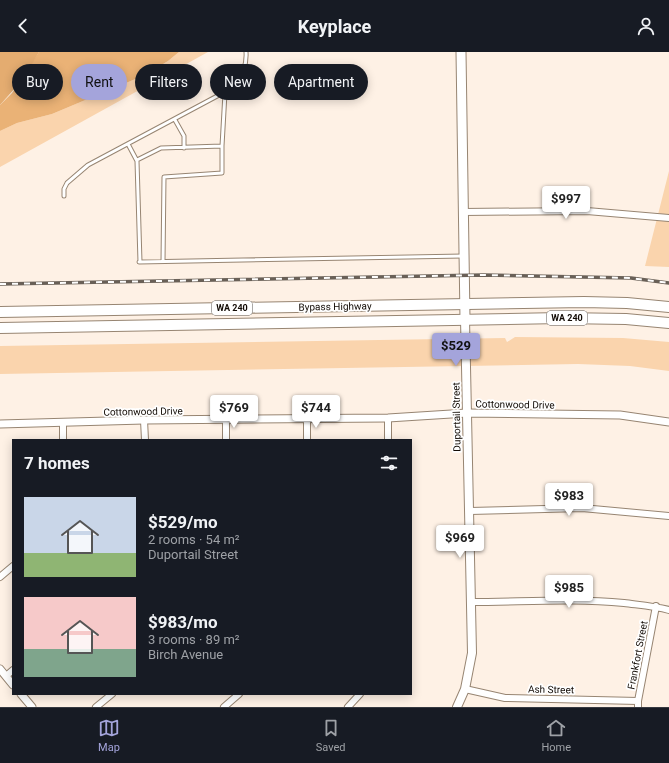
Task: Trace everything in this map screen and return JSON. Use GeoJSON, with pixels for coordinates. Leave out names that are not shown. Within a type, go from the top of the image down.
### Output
{"type":"FeatureCollection","features":[{"type":"Feature","properties":{"kind":"highway","name":"Bypass Highway"},"geometry":{"type":"LineString","coordinates":[[0,312],[613,302],[669,307]]}},
{"type":"Feature","properties":{"kind":"highway","name":"Bypass Highway"},"geometry":{"type":"LineString","coordinates":[[0,328],[594,318],[669,323]]}},
{"type":"Feature","properties":{"kind":"main road","name":"Duportail Street"},"geometry":{"type":"LineString","coordinates":[[457,707],[466,689],[472,653],[461,52]]}},
{"type":"Feature","properties":{"kind":"street"},"geometry":{"type":"LineString","coordinates":[[463,212],[587,211],[669,218]]}},
{"type":"Feature","properties":{"kind":"street","name":"Cottonwood Drive"},"geometry":{"type":"LineString","coordinates":[[0,424],[144,420],[388,418],[468,413],[620,415],[669,422]]}},
{"type":"Feature","properties":{"kind":"street"},"geometry":{"type":"LineString","coordinates":[[307,418],[307,439]]}},
{"type":"Feature","properties":{"kind":"street"},"geometry":{"type":"LineString","coordinates":[[388,418],[388,439]]}},
{"type":"Feature","properties":{"kind":"street"},"geometry":{"type":"LineString","coordinates":[[144,420],[144,439]]}},
{"type":"Feature","properties":{"kind":"street"},"geometry":{"type":"LineString","coordinates":[[226,420],[226,439]]}},
{"type":"Feature","properties":{"kind":"street"},"geometry":{"type":"LineString","coordinates":[[63,423],[64,439]]}},
{"type":"Feature","properties":{"kind":"street"},"geometry":{"type":"LineString","coordinates":[[470,510],[582,508],[669,516]]}},
{"type":"Feature","properties":{"kind":"street"},"geometry":{"type":"LineString","coordinates":[[0,577],[12,567]]}},
{"type":"Feature","properties":{"kind":"street"},"geometry":{"type":"LineString","coordinates":[[471,602],[564,600],[604,601],[656,606],[669,610]]}},
{"type":"Feature","properties":{"kind":"street","name":"Frankfort Street"},"geometry":{"type":"LineString","coordinates":[[638,704],[656,606]]}},
{"type":"Feature","properties":{"kind":"street"},"geometry":{"type":"LineString","coordinates":[[0,669],[12,684]]}},
{"type":"Feature","properties":{"kind":"street"},"geometry":{"type":"LineString","coordinates":[[6,676],[12,671]]}},
{"type":"Feature","properties":{"kind":"street","name":"Ash Street"},"geometry":{"type":"LineString","coordinates":[[466,689],[505,698],[638,704]]}},
{"type":"Feature","properties":{"kind":"street"},"geometry":{"type":"LineString","coordinates":[[22,695],[32,707]]}},
{"type":"Feature","properties":{"kind":"street"},"geometry":{"type":"LineString","coordinates":[[96,707],[111,695]]}},
{"type":"Feature","properties":{"kind":"street"},"geometry":{"type":"LineString","coordinates":[[224,707],[238,695]]}},
{"type":"Feature","properties":{"kind":"street"},"geometry":{"type":"LineString","coordinates":[[348,707],[359,695]]}},
{"type":"Feature","properties":{"kind":"lane"},"geometry":{"type":"LineString","coordinates":[[245,64],[246,52]]}},
{"type":"Feature","properties":{"kind":"lane"},"geometry":{"type":"LineString","coordinates":[[64,196],[67,183],[87,166],[212,100]]}},
{"type":"Feature","properties":{"kind":"lane"},"geometry":{"type":"LineString","coordinates":[[164,262],[164,177],[222,173],[225,100]]}},
{"type":"Feature","properties":{"kind":"lane"},"geometry":{"type":"LineString","coordinates":[[175,120],[184,136],[184,148]]}},
{"type":"Feature","properties":{"kind":"lane"},"geometry":{"type":"LineString","coordinates":[[128,144],[137,160],[139,262],[464,256]]}},
{"type":"Feature","properties":{"kind":"lane"},"geometry":{"type":"LineString","coordinates":[[137,160],[161,148],[222,146]]}},
{"type":"Feature","properties":{"kind":"shaded area"},"geometry":{"type":"Polygon","coordinates":[[[0,52],[39,52],[32,64],[12,64],[12,92],[0,105],[0,52]]]}},
{"type":"Feature","properties":{"kind":"shaded area"},"geometry":{"type":"Polygon","coordinates":[[[39,52],[179,52],[163,64],[135,64],[135,79],[127,83],[127,64],[71,64],[71,100],[85,100],[52,114],[17,123],[0,131],[0,105],[12,93],[12,100],[63,100],[63,64],[31,64],[39,52]]]}},
{"type":"Feature","properties":{"kind":"shaded area"},"geometry":{"type":"Polygon","coordinates":[[[179,52],[208,52],[186,64],[163,64],[179,52]]]}},
{"type":"Feature","properties":{"kind":"shaded area"},"geometry":{"type":"Polygon","coordinates":[[[135,79],[135,92],[127,97],[127,83],[135,79]]]}},
{"type":"Feature","properties":{"kind":"shaded area"},"geometry":{"type":"Polygon","coordinates":[[[85,100],[121,100],[0,167],[0,131],[17,123],[52,114],[85,100]]]}},
{"type":"Feature","properties":{"kind":"shaded area"},"geometry":{"type":"Polygon","coordinates":[[[669,171],[669,267],[645,266],[669,171]]]}},
{"type":"Feature","properties":{"kind":"shaded area"},"geometry":{"type":"Polygon","coordinates":[[[515,337],[623,338],[669,342],[669,371],[630,366],[578,364],[0,374],[0,346],[505,338],[507,342],[515,337]]]}},
{"type":"Feature","properties":{"kind":"railway"},"geometry":{"type":"LineString","coordinates":[[0,284],[483,275],[631,278],[669,283]]}}]}
